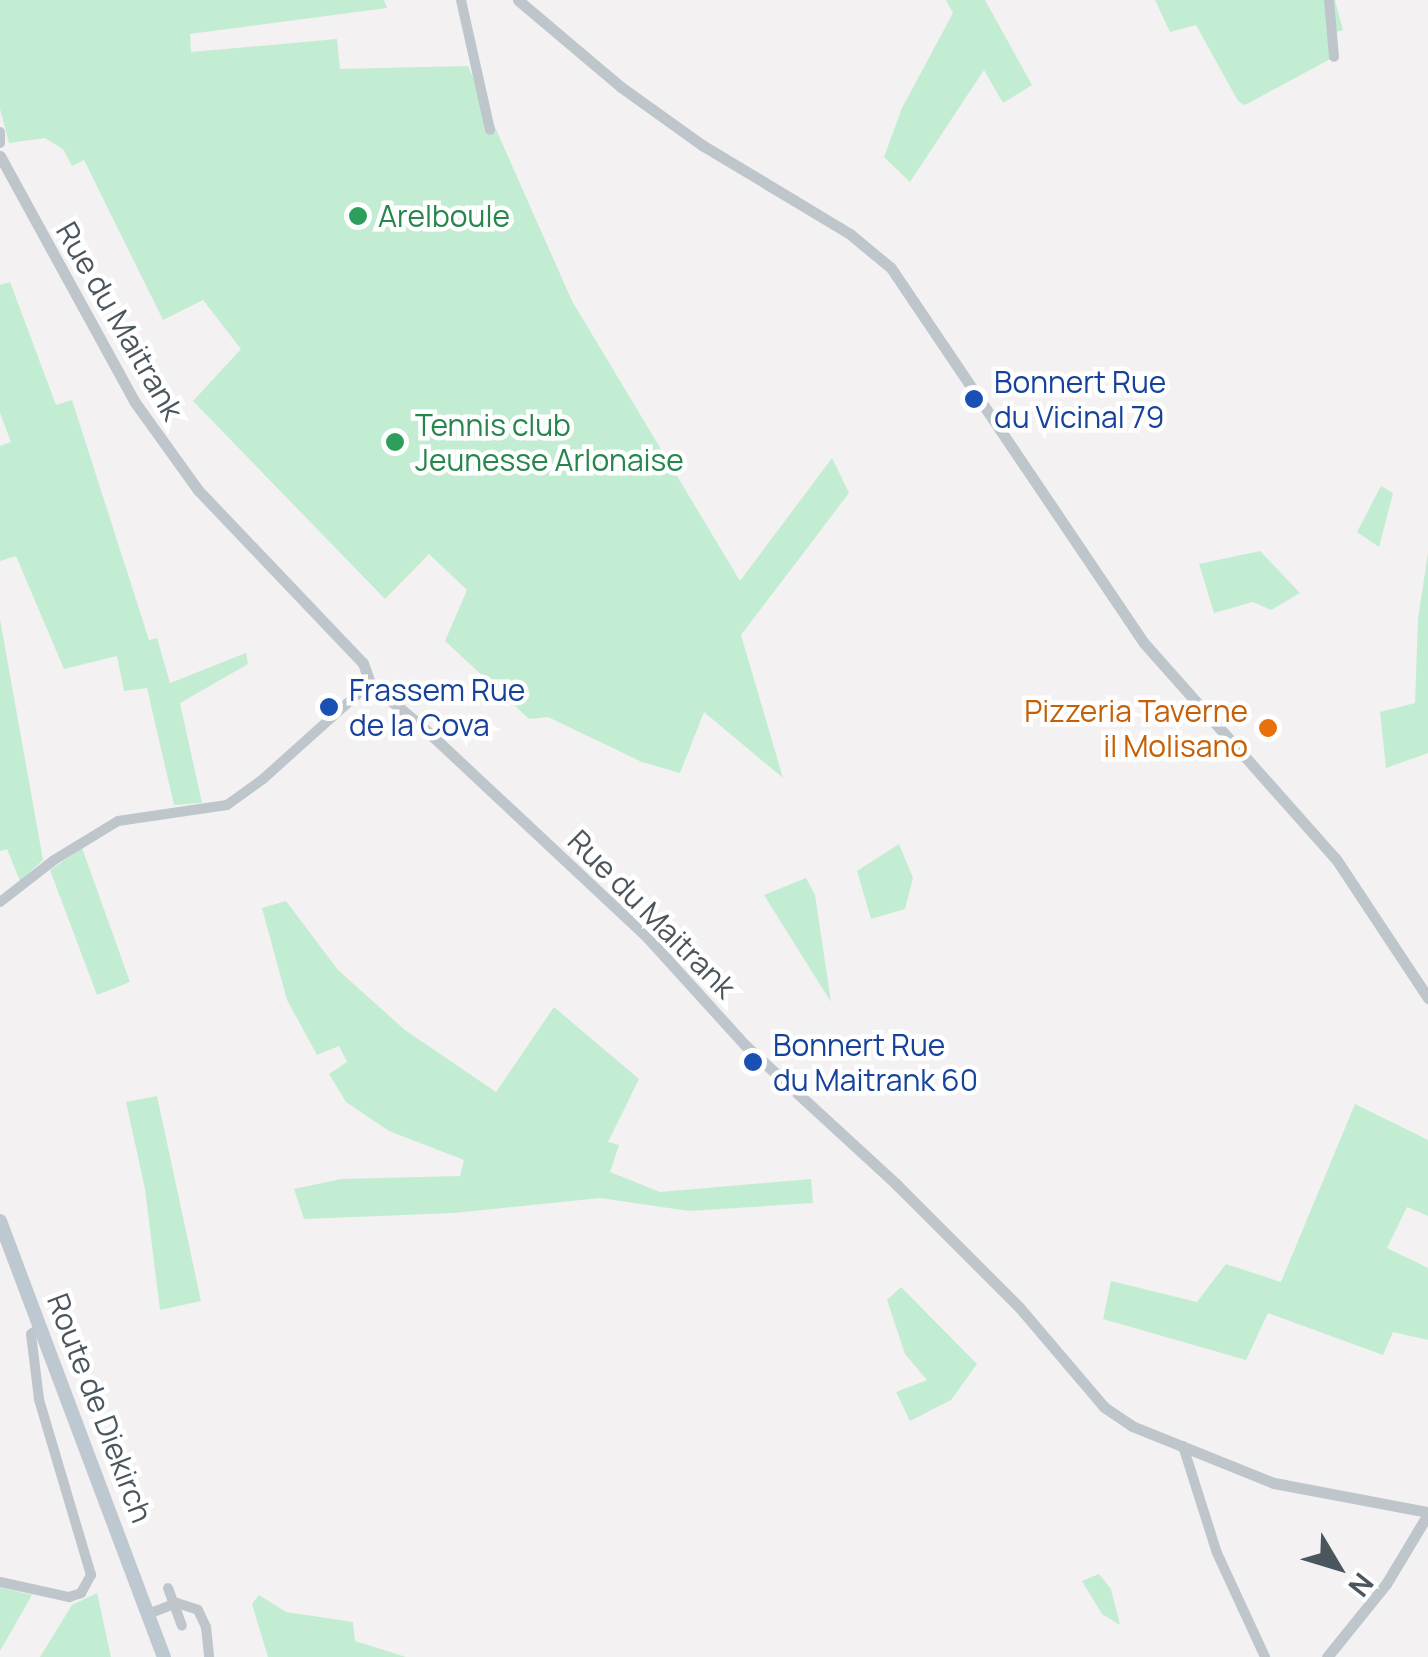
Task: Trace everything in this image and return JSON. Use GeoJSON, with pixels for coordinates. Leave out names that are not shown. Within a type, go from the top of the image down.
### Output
{"type":"FeatureCollection","features":[{"type":"Feature","properties":{"kind":"main road","name":"Route de Diekirch"},"geometry":{"type":"LineString","coordinates":[[0,1221],[164,1657]]}},
{"type":"Feature","properties":{"kind":"street"},"geometry":{"type":"LineString","coordinates":[[461,0],[490,130]]}},
{"type":"Feature","properties":{"kind":"street"},"geometry":{"type":"LineString","coordinates":[[518,0],[637,98],[702,145],[850,234],[891,268],[1144,643],[1336,859],[1428,998]]}},
{"type":"Feature","properties":{"kind":"street"},"geometry":{"type":"LineString","coordinates":[[1328,0],[1334,56]]}},
{"type":"Feature","properties":{"kind":"street"},"geometry":{"type":"LineString","coordinates":[[0,132],[0,142]]}},
{"type":"Feature","properties":{"kind":"street","name":"Rue du Maitrank"},"geometry":{"type":"LineString","coordinates":[[0,156],[160,443],[198,490],[363,663],[370,683],[428,732],[647,937],[745,1045],[897,1185],[1019,1307],[1104,1407],[1132,1426],[1288,1487],[1428,1513]]}},
{"type":"Feature","properties":{"kind":"street"},"geometry":{"type":"LineString","coordinates":[[0,902],[54,860],[118,821],[202,811],[239,798],[370,683]]}},
{"type":"Feature","properties":{"kind":"street"},"geometry":{"type":"LineString","coordinates":[[0,1582],[68,1598],[81,1593],[91,1575],[39,1399],[31,1334],[40,1328]]}},
{"type":"Feature","properties":{"kind":"street"},"geometry":{"type":"LineString","coordinates":[[1182,1446],[1217,1553],[1266,1657]]}},
{"type":"Feature","properties":{"kind":"street"},"geometry":{"type":"LineString","coordinates":[[1327,1657],[1386,1584],[1428,1513]]}},
{"type":"Feature","properties":{"kind":"street"},"geometry":{"type":"LineString","coordinates":[[168,1588],[182,1626]]}},
{"type":"Feature","properties":{"kind":"street"},"geometry":{"type":"LineString","coordinates":[[148,1614],[172,1604],[188,1604],[198,1610],[206,1626],[208,1657]]}},
{"type":"Feature","properties":{"kind":"green space"},"geometry":{"type":"Polygon","coordinates":[[[0,0],[384,0],[387,8],[190,34],[191,52],[337,39],[340,69],[468,66],[572,301],[740,581],[832,458],[849,493],[741,635],[783,778],[704,712],[680,773],[642,762],[548,717],[529,719],[445,641],[467,590],[429,554],[385,599],[193,401],[241,349],[203,300],[163,320],[84,160],[72,166],[63,149],[45,138],[9,143],[0,109],[0,0]]]}},
{"type":"Feature","properties":{"kind":"green space"},"geometry":{"type":"Polygon","coordinates":[[[946,0],[985,0],[1032,85],[1003,103],[984,70],[910,182],[884,157],[902,108],[953,13],[946,0]]]}},
{"type":"Feature","properties":{"kind":"green space"},"geometry":{"type":"Polygon","coordinates":[[[1155,0],[1335,0],[1343,30],[1336,32],[1336,56],[1245,105],[1238,101],[1196,25],[1170,32],[1155,0]]]}},
{"type":"Feature","properties":{"kind":"green space"},"geometry":{"type":"Polygon","coordinates":[[[10,282],[56,405],[72,400],[149,640],[157,638],[170,683],[246,653],[248,664],[180,703],[202,803],[174,805],[147,688],[124,691],[117,656],[64,669],[16,556],[0,561],[0,446],[11,442],[0,413],[0,285],[10,282]]]}},
{"type":"Feature","properties":{"kind":"green space"},"geometry":{"type":"Polygon","coordinates":[[[1381,486],[1393,493],[1379,547],[1357,532],[1381,486]]]}},
{"type":"Feature","properties":{"kind":"green space"},"geometry":{"type":"Polygon","coordinates":[[[1260,551],[1300,593],[1271,610],[1253,602],[1214,613],[1199,564],[1260,551]]]}},
{"type":"Feature","properties":{"kind":"green space"},"geometry":{"type":"Polygon","coordinates":[[[1428,553],[1428,753],[1386,768],[1380,712],[1415,703],[1418,619],[1428,553]]]}},
{"type":"Feature","properties":{"kind":"green space"},"geometry":{"type":"Polygon","coordinates":[[[0,619],[43,860],[20,881],[7,849],[0,851],[0,619]]]}},
{"type":"Feature","properties":{"kind":"green space"},"geometry":{"type":"Polygon","coordinates":[[[899,844],[913,878],[905,909],[871,919],[857,871],[899,844]]]}},
{"type":"Feature","properties":{"kind":"green space"},"geometry":{"type":"Polygon","coordinates":[[[82,848],[130,982],[97,995],[50,870],[82,848]]]}},
{"type":"Feature","properties":{"kind":"green space"},"geometry":{"type":"Polygon","coordinates":[[[806,878],[815,895],[831,1002],[764,895],[806,878]]]}},
{"type":"Feature","properties":{"kind":"green space"},"geometry":{"type":"Polygon","coordinates":[[[286,901],[338,970],[405,1030],[496,1092],[554,1007],[639,1079],[608,1142],[619,1145],[610,1172],[660,1192],[811,1179],[813,1203],[689,1211],[600,1198],[454,1213],[304,1219],[294,1189],[341,1179],[460,1176],[464,1160],[389,1131],[346,1102],[329,1074],[347,1062],[339,1046],[317,1055],[287,1000],[262,908],[286,901]]]}},
{"type":"Feature","properties":{"kind":"green space"},"geometry":{"type":"Polygon","coordinates":[[[157,1096],[201,1301],[160,1310],[145,1189],[126,1102],[157,1096]]]}},
{"type":"Feature","properties":{"kind":"green space"},"geometry":{"type":"Polygon","coordinates":[[[1355,1104],[1428,1140],[1428,1216],[1407,1207],[1387,1248],[1428,1268],[1428,1340],[1393,1332],[1383,1355],[1268,1313],[1246,1360],[1103,1319],[1111,1281],[1197,1302],[1226,1264],[1281,1282],[1355,1104]]]}},
{"type":"Feature","properties":{"kind":"green space"},"geometry":{"type":"Polygon","coordinates":[[[901,1287],[977,1364],[951,1400],[910,1421],[896,1392],[927,1380],[905,1354],[887,1300],[901,1287]]]}},
{"type":"Feature","properties":{"kind":"green space"},"geometry":{"type":"Polygon","coordinates":[[[1099,1574],[1111,1589],[1120,1625],[1102,1614],[1082,1581],[1099,1574]]]}},
{"type":"Feature","properties":{"kind":"green space"},"geometry":{"type":"Polygon","coordinates":[[[0,1587],[32,1595],[0,1651],[0,1587]]]}},
{"type":"Feature","properties":{"kind":"green space"},"geometry":{"type":"Polygon","coordinates":[[[97,1593],[111,1657],[40,1657],[72,1605],[97,1593]]]}},
{"type":"Feature","properties":{"kind":"green space"},"geometry":{"type":"Polygon","coordinates":[[[259,1595],[286,1612],[353,1622],[355,1641],[406,1657],[268,1657],[252,1604],[259,1595]]]}},
{"type":"Feature","properties":{"kind":"place","name":"Arelboule"},"geometry":{"type":"Point","coordinates":[358,216]}},
{"type":"Feature","properties":{"kind":"place","name":"Bonnert Rue du Vicinal 79"},"geometry":{"type":"Point","coordinates":[974,399]}},
{"type":"Feature","properties":{"kind":"place","name":"Tennis club Jeunesse Arlonaise"},"geometry":{"type":"Point","coordinates":[395,442]}},
{"type":"Feature","properties":{"kind":"place","name":"Frassem Rue de la Cova"},"geometry":{"type":"Point","coordinates":[329,707]}},
{"type":"Feature","properties":{"kind":"place","name":"Pizzeria Taverne il Molisano"},"geometry":{"type":"Point","coordinates":[1268,728]}},
{"type":"Feature","properties":{"kind":"place","name":"Bonnert Rue du Maitrank 60"},"geometry":{"type":"Point","coordinates":[753,1062]}}]}
